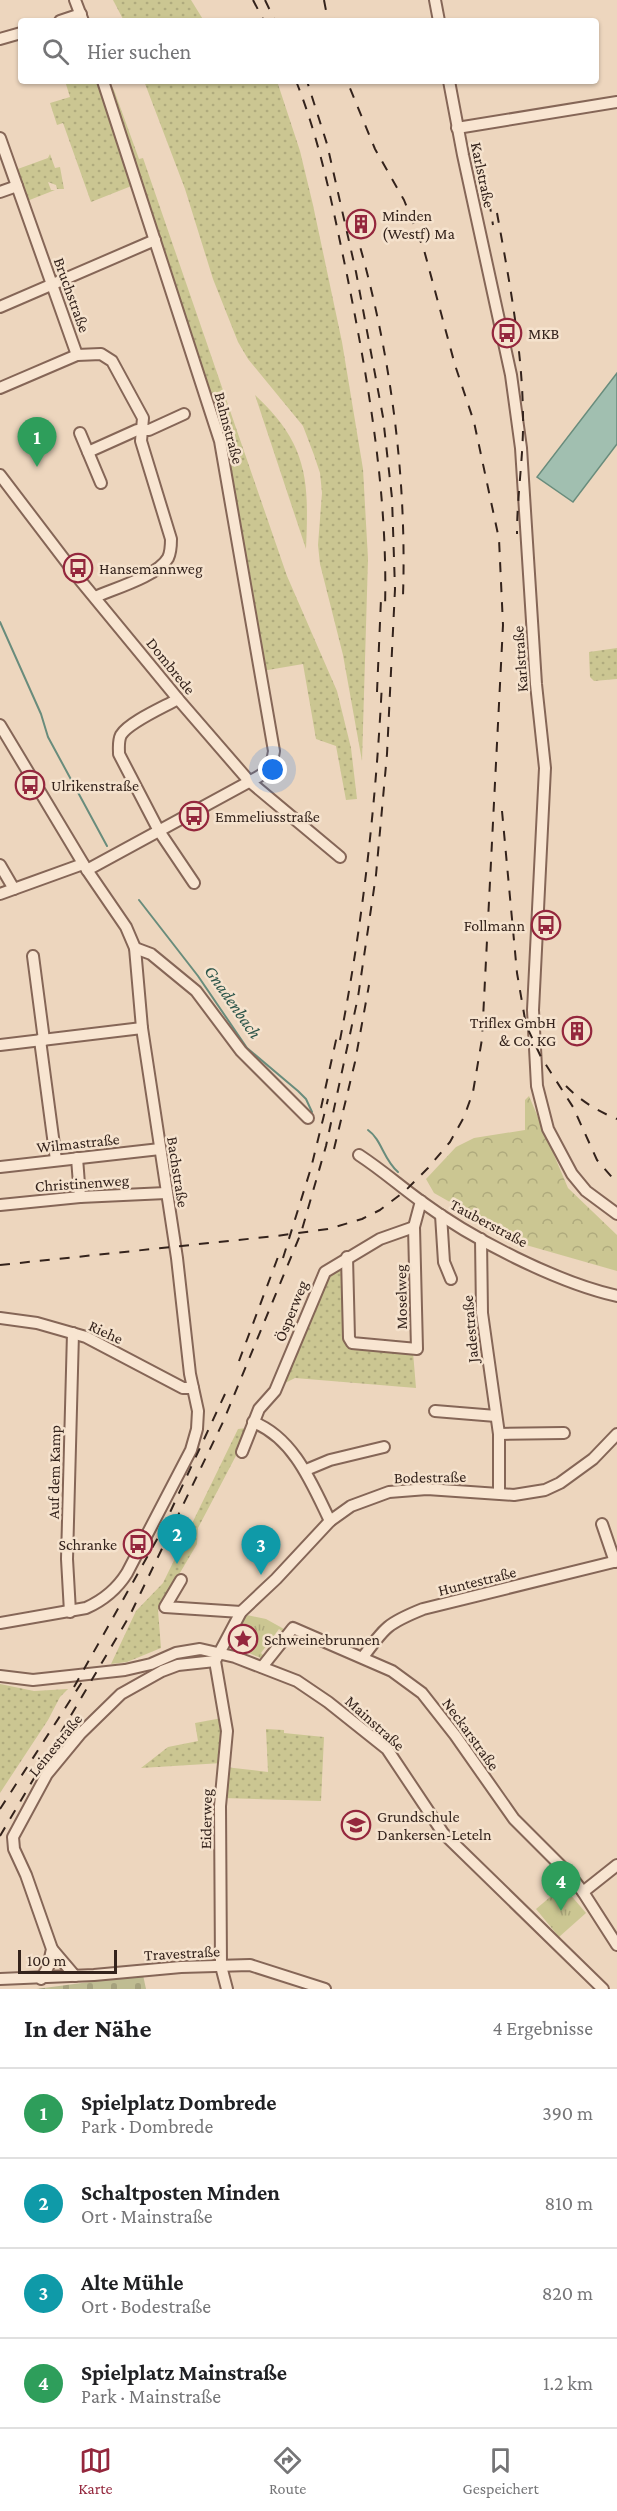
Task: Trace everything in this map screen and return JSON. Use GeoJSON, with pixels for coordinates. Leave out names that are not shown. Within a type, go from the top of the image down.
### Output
{"type":"FeatureCollection","features":[{"type":"Feature","properties":{"kind":"street"},"geometry":{"type":"LineString","coordinates":[[75,0],[82,18]]}},
{"type":"Feature","properties":{"kind":"street"},"geometry":{"type":"LineString","coordinates":[[435,0],[438,18]]}},
{"type":"Feature","properties":{"kind":"street"},"geometry":{"type":"LineString","coordinates":[[0,39],[18,34]]}},
{"type":"Feature","properties":{"kind":"street","name":"Bahnstraße"},"geometry":{"type":"LineString","coordinates":[[104,84],[220,441],[274,752],[273,764],[268,771],[249,781]]}},
{"type":"Feature","properties":{"kind":"street","name":"Karlstraße"},"geometry":{"type":"LineString","coordinates":[[450,84],[511,375],[521,448],[536,684],[545,768],[533,1010],[537,1086],[548,1129],[572,1174],[586,1191],[617,1214]]}},
{"type":"Feature","properties":{"kind":"street"},"geometry":{"type":"LineString","coordinates":[[457,128],[617,102]]}},
{"type":"Feature","properties":{"kind":"street","name":"Bruchstraße"},"geometry":{"type":"LineString","coordinates":[[0,138],[78,355],[101,354],[112,361],[143,418],[141,441],[171,539],[171,549],[163,565],[155,571],[95,597]]}},
{"type":"Feature","properties":{"kind":"street"},"geometry":{"type":"LineString","coordinates":[[0,192],[16,186]]}},
{"type":"Feature","properties":{"kind":"street"},"geometry":{"type":"LineString","coordinates":[[0,307],[155,240]]}},
{"type":"Feature","properties":{"kind":"street"},"geometry":{"type":"LineString","coordinates":[[0,388],[78,355]]}},
{"type":"Feature","properties":{"kind":"street"},"geometry":{"type":"LineString","coordinates":[[88,452],[184,414]]}},
{"type":"Feature","properties":{"kind":"street"},"geometry":{"type":"LineString","coordinates":[[80,433],[101,483]]}},
{"type":"Feature","properties":{"kind":"street","name":"Dombrede"},"geometry":{"type":"LineString","coordinates":[[0,475],[178,699],[249,781],[340,857]]}},
{"type":"Feature","properties":{"kind":"street"},"geometry":{"type":"LineString","coordinates":[[178,699],[129,727],[122,734],[118,743],[123,764],[159,831],[194,883]]}},
{"type":"Feature","properties":{"kind":"street","name":"Bachstraße"},"geometry":{"type":"LineString","coordinates":[[0,725],[85,867],[126,927],[135,948],[142,1028],[198,1411],[193,1444],[127,1574],[114,1591],[99,1602],[70,1612],[0,1623]]}},
{"type":"Feature","properties":{"kind":"street"},"geometry":{"type":"LineString","coordinates":[[0,894],[85,867],[159,831],[249,781]]}},
{"type":"Feature","properties":{"kind":"street"},"geometry":{"type":"LineString","coordinates":[[0,865],[14,889]]}},
{"type":"Feature","properties":{"kind":"street"},"geometry":{"type":"LineString","coordinates":[[135,948],[151,954],[196,991],[241,1051],[308,1118]]}},
{"type":"Feature","properties":{"kind":"street"},"geometry":{"type":"LineString","coordinates":[[33,956],[56,1160]]}},
{"type":"Feature","properties":{"kind":"street"},"geometry":{"type":"LineString","coordinates":[[0,1045],[142,1028]]}},
{"type":"Feature","properties":{"kind":"street","name":"Wilmastraße"},"geometry":{"type":"LineString","coordinates":[[0,1167],[160,1149]]}},
{"type":"Feature","properties":{"kind":"street","name":"Tauberstraße"},"geometry":{"type":"LineString","coordinates":[[359,1155],[441,1215],[481,1239],[579,1285],[617,1296]]}},
{"type":"Feature","properties":{"kind":"street"},"geometry":{"type":"LineString","coordinates":[[77,1158],[80,1197]]}},
{"type":"Feature","properties":{"kind":"street","name":"Christinenweg"},"geometry":{"type":"LineString","coordinates":[[0,1205],[166,1192]]}},
{"type":"Feature","properties":{"kind":"street","name":"Moselweg"},"geometry":{"type":"LineString","coordinates":[[347,1257],[349,1338],[352,1343],[417,1349],[414,1227],[421,1201]]}},
{"type":"Feature","properties":{"kind":"street"},"geometry":{"type":"LineString","coordinates":[[441,1215],[444,1262],[451,1279]]}},
{"type":"Feature","properties":{"kind":"street","name":"Ösperweg"},"geometry":{"type":"LineString","coordinates":[[242,1452],[259,1409],[274,1391],[325,1272],[380,1239],[414,1227]]}},
{"type":"Feature","properties":{"kind":"street","name":"Jadestraße"},"geometry":{"type":"LineString","coordinates":[[481,1239],[482,1313],[499,1434],[499,1493]]}},
{"type":"Feature","properties":{"kind":"street","name":"Riehe"},"geometry":{"type":"LineString","coordinates":[[0,1318],[37,1323],[86,1337],[183,1388],[193,1388]]}},
{"type":"Feature","properties":{"kind":"street","name":"Auf dem Kamp"},"geometry":{"type":"LineString","coordinates":[[70,1612],[67,1559],[73,1333]]}},
{"type":"Feature","properties":{"kind":"street"},"geometry":{"type":"LineString","coordinates":[[435,1411],[496,1416]]}},
{"type":"Feature","properties":{"kind":"street"},"geometry":{"type":"LineString","coordinates":[[253,1422],[266,1427],[278,1436],[306,1470],[330,1521]]}},
{"type":"Feature","properties":{"kind":"street"},"geometry":{"type":"LineString","coordinates":[[499,1434],[564,1433]]}},
{"type":"Feature","properties":{"kind":"street","name":"Bodestraße"},"geometry":{"type":"LineString","coordinates":[[217,1656],[242,1612],[330,1521],[351,1506],[389,1492],[427,1489],[529,1494],[560,1483],[593,1459],[617,1434]]}},
{"type":"Feature","properties":{"kind":"street"},"geometry":{"type":"LineString","coordinates":[[306,1470],[330,1460],[384,1447]]}},
{"type":"Feature","properties":{"kind":"street","name":"Huntestraße"},"geometry":{"type":"LineString","coordinates":[[363,1657],[380,1633],[394,1620],[423,1610],[616,1562],[602,1524]]}},
{"type":"Feature","properties":{"kind":"street"},"geometry":{"type":"LineString","coordinates":[[181,1580],[165,1607],[242,1612]]}},
{"type":"Feature","properties":{"kind":"street","name":"Neckarstraße"},"geometry":{"type":"LineString","coordinates":[[262,1667],[293,1628],[392,1671],[422,1693],[455,1735],[514,1820],[570,1875],[617,1945]]}},
{"type":"Feature","properties":{"kind":"street"},"geometry":{"type":"LineString","coordinates":[[0,1676],[33,1680],[140,1668],[176,1653],[200,1648],[217,1656]]}},
{"type":"Feature","properties":{"kind":"street","name":"Mainstraße"},"geometry":{"type":"LineString","coordinates":[[217,1656],[262,1667],[306,1686],[387,1749],[443,1833],[603,1989]]}},
{"type":"Feature","properties":{"kind":"street","name":"Leinestraße"},"geometry":{"type":"LineString","coordinates":[[75,1976],[52,1949],[13,1843],[13,1837],[46,1774],[80,1734],[121,1694],[162,1671],[217,1656]]}},
{"type":"Feature","properties":{"kind":"street","name":"Eiderweg"},"geometry":{"type":"LineString","coordinates":[[217,1656],[227,1731],[220,1806],[221,1966],[227,1989]]}},
{"type":"Feature","properties":{"kind":"street"},"geometry":{"type":"LineString","coordinates":[[583,1892],[617,1865]]}},
{"type":"Feature","properties":{"kind":"street"},"geometry":{"type":"LineString","coordinates":[[41,1978],[48,1967],[52,1949]]}},
{"type":"Feature","properties":{"kind":"street","name":"Travestraße"},"geometry":{"type":"LineString","coordinates":[[0,1979],[75,1976],[181,1967],[257,1966],[325,1989]]}},
{"type":"Feature","properties":{"kind":"green space"},"geometry":{"type":"Polygon","coordinates":[[[113,0],[191,0],[202,18],[122,18],[113,0]]]}},
{"type":"Feature","properties":{"kind":"green space"},"geometry":{"type":"Polygon","coordinates":[[[66,84],[101,84],[134,185],[91,202],[63,123],[57,125],[50,103],[70,97],[66,84]]]}},
{"type":"Feature","properties":{"kind":"green space"},"geometry":{"type":"Polygon","coordinates":[[[107,84],[111,84],[114,90],[139,159],[143,158],[287,576],[337,691],[351,748],[357,799],[346,800],[336,746],[316,739],[303,664],[262,671],[220,441],[107,84]]]}},
{"type":"Feature","properties":{"kind":"green space"},"geometry":{"type":"Polygon","coordinates":[[[145,84],[278,84],[300,151],[313,205],[342,342],[363,469],[368,559],[362,761],[343,655],[320,564],[318,545],[322,493],[320,473],[303,426],[248,359],[238,342],[213,279],[185,189],[145,84]]]}},
{"type":"Feature","properties":{"kind":"green space"},"geometry":{"type":"Polygon","coordinates":[[[50,154],[55,168],[60,167],[64,189],[57,189],[56,185],[48,182],[51,190],[55,190],[27,201],[15,170],[48,158],[50,154]]]}},
{"type":"Feature","properties":{"kind":"green space"},"geometry":{"type":"Polygon","coordinates":[[[255,395],[286,430],[302,464],[307,503],[306,549],[255,395]]]}},
{"type":"Feature","properties":{"kind":"green space"},"geometry":{"type":"Polygon","coordinates":[[[617,648],[617,679],[594,681],[590,677],[589,652],[617,648]]]}},
{"type":"Feature","properties":{"kind":"green space"},"geometry":{"type":"Polygon","coordinates":[[[529,1096],[568,1188],[617,1235],[617,1271],[526,1245],[434,1193],[426,1179],[456,1147],[474,1138],[525,1130],[525,1100],[529,1096]]]}},
{"type":"Feature","properties":{"kind":"green space"},"geometry":{"type":"Polygon","coordinates":[[[344,1265],[347,1346],[413,1352],[416,1388],[295,1378],[285,1383],[325,1275],[344,1265]]]}},
{"type":"Feature","properties":{"kind":"green space"},"geometry":{"type":"Polygon","coordinates":[[[247,1428],[239,1450],[198,1528],[197,1544],[158,1610],[161,1648],[127,1662],[111,1664],[136,1611],[163,1583],[238,1429],[247,1428]]]}},
{"type":"Feature","properties":{"kind":"green space"},"geometry":{"type":"Polygon","coordinates":[[[247,1615],[266,1619],[284,1629],[283,1632],[279,1629],[261,1653],[264,1656],[261,1658],[229,1645],[236,1629],[247,1615]]]}},
{"type":"Feature","properties":{"kind":"green space"},"geometry":{"type":"Polygon","coordinates":[[[0,1684],[34,1691],[68,1689],[60,1697],[48,1720],[0,1793],[0,1684]]]}},
{"type":"Feature","properties":{"kind":"green space"},"geometry":{"type":"Polygon","coordinates":[[[222,1718],[222,1763],[141,1768],[168,1747],[198,1741],[195,1723],[222,1718]]]}},
{"type":"Feature","properties":{"kind":"green space"},"geometry":{"type":"Polygon","coordinates":[[[266,1729],[324,1737],[321,1801],[222,1798],[225,1767],[268,1772],[266,1729]]]}},
{"type":"Feature","properties":{"kind":"green space"},"geometry":{"type":"Polygon","coordinates":[[[563,1886],[586,1913],[559,1937],[536,1909],[563,1886]]]}},
{"type":"Feature","properties":{"kind":"green space"},"geometry":{"type":"Polygon","coordinates":[[[143,1975],[146,1989],[36,1989],[143,1975]]]}},
{"type":"Feature","properties":{"kind":"shaded area"},"geometry":{"type":"Polygon","coordinates":[[[617,373],[617,444],[573,502],[537,477],[617,373]]]}},
{"type":"Feature","properties":{"kind":"waterway","name":"Gnadenbach"},"geometry":{"type":"LineString","coordinates":[[0,622],[41,714],[48,737],[107,846]]}},
{"type":"Feature","properties":{"kind":"waterway","name":"Gnadenbach"},"geometry":{"type":"LineString","coordinates":[[139,900],[198,976],[247,1048],[298,1091],[306,1099],[312,1112]]}},
{"type":"Feature","properties":{"kind":"waterway","name":"Gnadenbach"},"geometry":{"type":"LineString","coordinates":[[368,1130],[398,1172]]}},
{"type":"Feature","properties":{"kind":"railway"},"geometry":{"type":"LineString","coordinates":[[253,0],[262,18]]}},
{"type":"Feature","properties":{"kind":"railway"},"geometry":{"type":"LineString","coordinates":[[265,0],[274,18]]}},
{"type":"Feature","properties":{"kind":"railway"},"geometry":{"type":"LineString","coordinates":[[324,0],[327,18]]}},
{"type":"Feature","properties":{"kind":"railway"},"geometry":{"type":"LineString","coordinates":[[297,84],[313,128],[326,176],[363,358],[380,482],[385,608]]}},
{"type":"Feature","properties":{"kind":"railway"},"geometry":{"type":"LineString","coordinates":[[0,1836],[130,1615],[223,1422],[301,1233],[326,1146],[358,997],[376,875],[387,754],[395,589],[392,498],[383,417],[356,272],[327,144],[308,84]]}},
{"type":"Feature","properties":{"kind":"railway"},"geometry":{"type":"LineString","coordinates":[[0,1265],[276,1236],[328,1229],[362,1219],[380,1210],[405,1191],[428,1168],[450,1142],[464,1117],[473,1092],[482,1039],[503,625],[499,539],[474,422],[455,365],[424,250],[404,200],[375,149],[348,84]]}},
{"type":"Feature","properties":{"kind":"railway"},"geometry":{"type":"LineString","coordinates":[[486,182],[493,225]]}},
{"type":"Feature","properties":{"kind":"railway"},"geometry":{"type":"LineString","coordinates":[[497,213],[514,313],[522,389],[522,459],[517,534]]}},
{"type":"Feature","properties":{"kind":"railway"},"geometry":{"type":"LineString","coordinates":[[355,229],[378,319],[394,411],[402,504],[403,596]]}},
{"type":"Feature","properties":{"kind":"railway"},"geometry":{"type":"LineString","coordinates":[[377,692],[381,599]]}},
{"type":"Feature","properties":{"kind":"railway"},"geometry":{"type":"LineString","coordinates":[[340,1040],[367,862],[382,683]]}},
{"type":"Feature","properties":{"kind":"railway"},"geometry":{"type":"LineString","coordinates":[[502,811],[517,973],[526,1025],[541,1057],[573,1107],[597,1160],[617,1183]]}},
{"type":"Feature","properties":{"kind":"railway"},"geometry":{"type":"LineString","coordinates":[[334,1149],[355,1062],[369,985]]}},
{"type":"Feature","properties":{"kind":"railway"},"geometry":{"type":"LineString","coordinates":[[321,1108],[338,1031]]}},
{"type":"Feature","properties":{"kind":"railway"},"geometry":{"type":"LineString","coordinates":[[566,1086],[590,1105],[617,1119]]}},
{"type":"Feature","properties":{"kind":"railway"},"geometry":{"type":"LineString","coordinates":[[283,1258],[311,1168],[328,1099]]}},
{"type":"Feature","properties":{"kind":"railway"},"geometry":{"type":"LineString","coordinates":[[239,1361],[281,1249]]}},
{"type":"Feature","properties":{"kind":"railway"},"geometry":{"type":"LineString","coordinates":[[74,1687],[160,1534],[225,1394]]}},
{"type":"Feature","properties":{"kind":"railway"},"geometry":{"type":"LineString","coordinates":[[0,1809],[82,1682]]}},
{"type":"Feature","properties":{"kind":"place","name":"Minden (Westf) Ma"},"geometry":{"type":"Point","coordinates":[361,224]}},
{"type":"Feature","properties":{"kind":"place","name":"MKB"},"geometry":{"type":"Point","coordinates":[507,333]}},
{"type":"Feature","properties":{"kind":"place","name":"Spielplatz Dombrede"},"geometry":{"type":"Point","coordinates":[37,467]}},
{"type":"Feature","properties":{"kind":"place","name":"Hansemannweg"},"geometry":{"type":"Point","coordinates":[78,568]}},
{"type":"Feature","properties":{"kind":"place","name":"Ulrikenstraße"},"geometry":{"type":"Point","coordinates":[30,785]}},
{"type":"Feature","properties":{"kind":"place","name":"Emmeliusstraße"},"geometry":{"type":"Point","coordinates":[194,816]}},
{"type":"Feature","properties":{"kind":"place","name":"Follmann"},"geometry":{"type":"Point","coordinates":[546,925]}},
{"type":"Feature","properties":{"kind":"place","name":"Triflex GmbH & Co. KG"},"geometry":{"type":"Point","coordinates":[577,1031]}},
{"type":"Feature","properties":{"kind":"place","name":"Schranke"},"geometry":{"type":"Point","coordinates":[138,1544]}},
{"type":"Feature","properties":{"kind":"place","name":"Schaltposten Minden"},"geometry":{"type":"Point","coordinates":[177,1564]}},
{"type":"Feature","properties":{"kind":"place","name":"Alte Mühle"},"geometry":{"type":"Point","coordinates":[261,1575]}},
{"type":"Feature","properties":{"kind":"place","name":"Schweinebrunnen"},"geometry":{"type":"Point","coordinates":[243,1639]}},
{"type":"Feature","properties":{"kind":"place","name":"Grundschule Dankersen-Leteln"},"geometry":{"type":"Point","coordinates":[356,1825]}},
{"type":"Feature","properties":{"kind":"place","name":"Spielplatz Mainstraße"},"geometry":{"type":"Point","coordinates":[561,1911]}}]}
